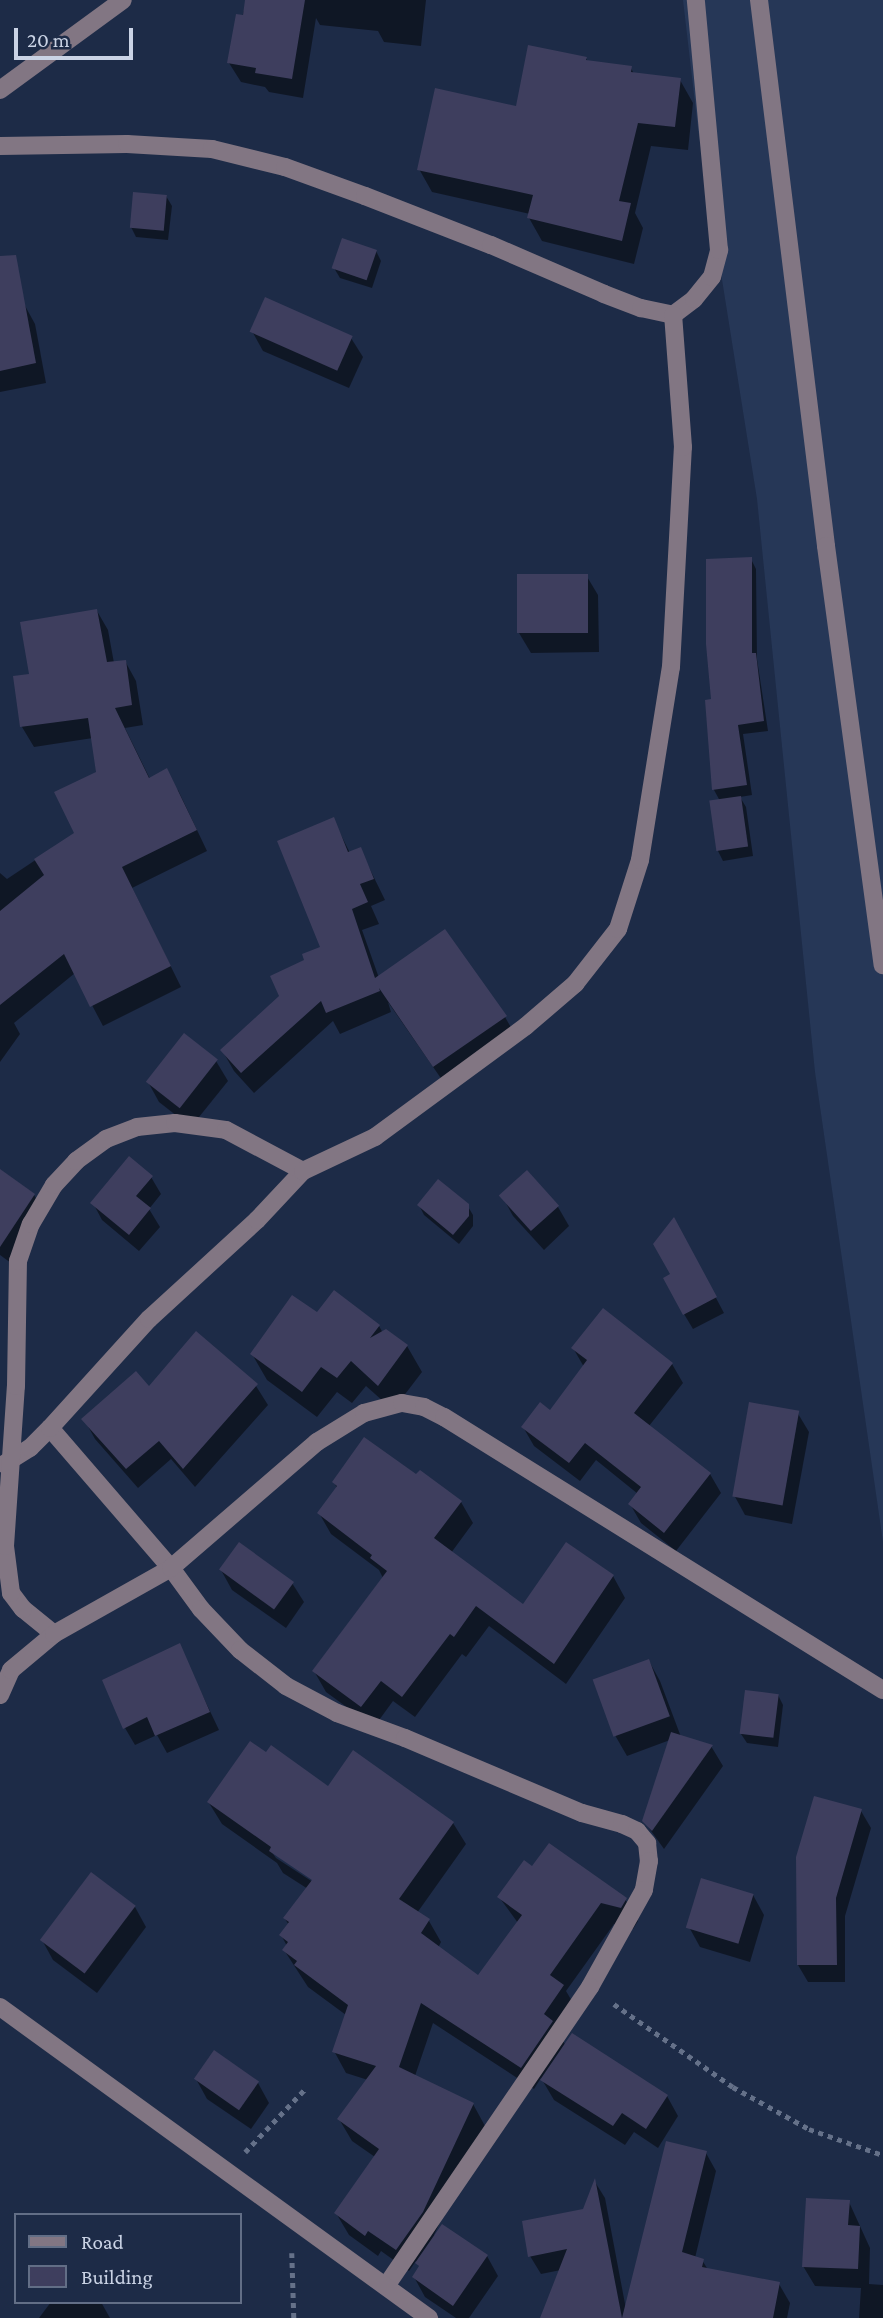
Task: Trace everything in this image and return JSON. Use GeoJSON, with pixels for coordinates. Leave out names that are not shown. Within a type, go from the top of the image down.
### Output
{"type":"FeatureCollection","features":[{"type":"Feature","properties":{"kind":"street"},"geometry":{"type":"LineString","coordinates":[[0,90],[123,0]]}},
{"type":"Feature","properties":{"kind":"street"},"geometry":{"type":"LineString","coordinates":[[0,146],[127,144],[212,149],[285,167],[491,245],[604,294],[641,308],[673,315],[694,299],[712,277],[719,250],[696,0]]}},
{"type":"Feature","properties":{"kind":"street"},"geometry":{"type":"LineString","coordinates":[[759,0],[824,533],[883,965]]}},
{"type":"Feature","properties":{"kind":"street"},"geometry":{"type":"LineString","coordinates":[[5,1464],[50,1428],[149,1320],[249,1228],[303,1171],[375,1137],[526,1026],[575,984],[618,929],[640,859],[671,667],[683,447],[673,315]]}},
{"type":"Feature","properties":{"kind":"street"},"geometry":{"type":"LineString","coordinates":[[54,1634],[23,1609],[11,1593],[5,1546],[5,1464],[16,1386],[18,1261],[31,1224],[54,1185],[76,1161],[106,1139],[137,1127],[175,1123],[226,1130],[303,1171]]}},
{"type":"Feature","properties":{"kind":"street"},"geometry":{"type":"LineString","coordinates":[[0,1695],[6,1667],[54,1634],[171,1568],[317,1442],[364,1413],[402,1403],[424,1407],[444,1417],[883,1690]]}},
{"type":"Feature","properties":{"kind":"street"},"geometry":{"type":"LineString","coordinates":[[50,1428],[171,1568],[201,1609],[240,1650],[286,1686],[337,1713],[405,1738],[560,1804],[637,1831],[647,1843],[649,1861],[644,1891],[590,1987],[386,2286]]}},
{"type":"Feature","properties":{"kind":"street"},"geometry":{"type":"LineString","coordinates":[[0,2007],[429,2318]]}},
{"type":"Feature","properties":{"kind":"path"},"geometry":{"type":"LineString","coordinates":[[590,1987],[733,2087],[809,2129],[883,2155]]}},
{"type":"Feature","properties":{"kind":"path"},"geometry":{"type":"LineString","coordinates":[[226,2169],[271,2127],[306,2088]]}},
{"type":"Feature","properties":{"kind":"path"},"geometry":{"type":"LineString","coordinates":[[292,2217],[294,2318]]}},
{"type":"Feature","properties":{"kind":"shaded area"},"geometry":{"type":"Polygon","coordinates":[[[683,0],[883,0],[883,1542],[815,1072],[757,499],[698,129],[683,0]]]}},
{"type":"Feature","properties":{"kind":"building"},"geometry":{"type":"Polygon","coordinates":[[[245,0],[305,0],[292,79],[255,73],[256,68],[227,63],[236,14],[243,15],[245,0]]]}},
{"type":"Feature","properties":{"kind":"building"},"geometry":{"type":"Polygon","coordinates":[[[528,45],[587,57],[586,60],[632,66],[631,72],[681,78],[675,127],[638,123],[619,201],[631,203],[622,241],[527,218],[533,195],[417,170],[435,88],[516,106],[528,45]]]}},
{"type":"Feature","properties":{"kind":"building"},"geometry":{"type":"Polygon","coordinates":[[[133,192],[167,195],[164,231],[130,228],[133,192]]]}},
{"type":"Feature","properties":{"kind":"building"},"geometry":{"type":"Polygon","coordinates":[[[342,238],[377,250],[367,280],[332,268],[342,238]]]}},
{"type":"Feature","properties":{"kind":"building"},"geometry":{"type":"Polygon","coordinates":[[[16,255],[36,363],[0,371],[0,256],[16,255]]]}},
{"type":"Feature","properties":{"kind":"building"},"geometry":{"type":"Polygon","coordinates":[[[265,297],[353,336],[337,371],[250,332],[265,297]]]}},
{"type":"Feature","properties":{"kind":"building"},"geometry":{"type":"Polygon","coordinates":[[[752,557],[752,653],[756,653],[764,721],[738,725],[747,785],[712,790],[705,700],[711,699],[706,644],[706,559],[752,557]]]}},
{"type":"Feature","properties":{"kind":"building"},"geometry":{"type":"Polygon","coordinates":[[[517,574],[588,574],[588,633],[517,633],[517,574]]]}},
{"type":"Feature","properties":{"kind":"building"},"geometry":{"type":"Polygon","coordinates":[[[97,609],[107,662],[126,660],[132,705],[115,708],[149,778],[167,768],[197,830],[122,867],[171,966],[90,1007],[64,954],[0,1005],[0,911],[44,875],[34,859],[74,833],[54,792],[96,772],[88,718],[20,727],[13,676],[29,674],[20,622],[97,609]]]}},
{"type":"Feature","properties":{"kind":"building"},"geometry":{"type":"Polygon","coordinates":[[[741,796],[748,847],[716,851],[709,800],[741,796]]]}},
{"type":"Feature","properties":{"kind":"building"},"geometry":{"type":"Polygon","coordinates":[[[334,817],[348,852],[361,847],[374,879],[360,884],[368,902],[352,909],[375,978],[445,929],[507,1016],[433,1067],[379,988],[380,991],[326,1013],[321,1001],[241,1073],[220,1050],[279,996],[270,976],[304,960],[302,954],[320,947],[277,841],[334,817]]]}},
{"type":"Feature","properties":{"kind":"building"},"geometry":{"type":"Polygon","coordinates":[[[184,1033],[218,1059],[180,1108],[146,1082],[184,1033]]]}},
{"type":"Feature","properties":{"kind":"building"},"geometry":{"type":"Polygon","coordinates":[[[129,1156],[153,1176],[136,1196],[151,1208],[129,1235],[90,1203],[129,1156]]]}},
{"type":"Feature","properties":{"kind":"building"},"geometry":{"type":"Polygon","coordinates":[[[0,1169],[35,1194],[0,1247],[0,1169]]]}},
{"type":"Feature","properties":{"kind":"building"},"geometry":{"type":"Polygon","coordinates":[[[527,1170],[559,1206],[531,1231],[499,1195],[527,1170]]]}},
{"type":"Feature","properties":{"kind":"building"},"geometry":{"type":"Polygon","coordinates":[[[438,1179],[469,1204],[469,1216],[453,1235],[417,1205],[438,1179]]]}},
{"type":"Feature","properties":{"kind":"building"},"geometry":{"type":"Polygon","coordinates":[[[674,1217],[717,1297],[683,1315],[663,1278],[670,1274],[653,1244],[674,1217]]]}},
{"type":"Feature","properties":{"kind":"building"},"geometry":{"type":"Polygon","coordinates":[[[334,1290],[380,1325],[370,1338],[386,1329],[408,1345],[378,1386],[351,1361],[337,1378],[321,1367],[302,1392],[250,1354],[292,1295],[317,1312],[334,1290]]]}},
{"type":"Feature","properties":{"kind":"building"},"geometry":{"type":"Polygon","coordinates":[[[603,1308],[673,1363],[634,1413],[711,1473],[664,1533],[628,1504],[641,1487],[585,1443],[569,1463],[521,1427],[540,1402],[550,1410],[587,1360],[571,1348],[603,1308]]]}},
{"type":"Feature","properties":{"kind":"building"},"geometry":{"type":"Polygon","coordinates":[[[196,1331],[258,1384],[183,1469],[159,1441],[126,1469],[81,1419],[136,1371],[149,1386],[196,1331]]]}},
{"type":"Feature","properties":{"kind":"building"},"geometry":{"type":"Polygon","coordinates":[[[749,1402],[799,1411],[783,1505],[732,1497],[749,1402]]]}},
{"type":"Feature","properties":{"kind":"building"},"geometry":{"type":"Polygon","coordinates":[[[364,1437],[416,1474],[420,1470],[462,1501],[434,1538],[523,1604],[566,1542],[614,1575],[554,1664],[476,1606],[454,1637],[450,1634],[402,1697],[381,1681],[361,1707],[312,1671],[387,1571],[370,1558],[372,1555],[317,1513],[337,1486],[332,1482],[364,1437]]]}},
{"type":"Feature","properties":{"kind":"building"},"geometry":{"type":"Polygon","coordinates":[[[239,1542],[294,1582],[274,1609],[219,1570],[239,1542]]]}},
{"type":"Feature","properties":{"kind":"building"},"geometry":{"type":"Polygon","coordinates":[[[180,1643],[210,1712],[155,1736],[147,1717],[123,1729],[102,1680],[180,1643]]]}},
{"type":"Feature","properties":{"kind":"building"},"geometry":{"type":"Polygon","coordinates":[[[649,1659],[670,1716],[613,1737],[593,1680],[649,1659]]]}},
{"type":"Feature","properties":{"kind":"building"},"geometry":{"type":"Polygon","coordinates":[[[745,1690],[779,1694],[773,1738],[740,1734],[745,1690]]]}},
{"type":"Feature","properties":{"kind":"building"},"geometry":{"type":"Polygon","coordinates":[[[671,1732],[713,1745],[652,1831],[642,1821],[671,1732]]]}},
{"type":"Feature","properties":{"kind":"building"},"geometry":{"type":"Polygon","coordinates":[[[250,1741],[266,1752],[271,1745],[328,1786],[353,1750],[454,1822],[399,1899],[430,1919],[421,1933],[478,1975],[522,1915],[497,1897],[524,1860],[532,1866],[549,1843],[627,1898],[621,1908],[601,1903],[550,1975],[564,1985],[544,2014],[553,2021],[521,2068],[421,2003],[399,2067],[474,2103],[423,2212],[396,2250],[368,2231],[365,2236],[334,2213],[379,2149],[337,2119],[376,2066],[332,2052],[348,2005],[294,1965],[297,1961],[282,1950],[288,1942],[279,1935],[289,1922],[283,1918],[312,1880],[269,1851],[271,1847],[207,1802],[250,1741]]]}},
{"type":"Feature","properties":{"kind":"building"},"geometry":{"type":"Polygon","coordinates":[[[814,1796],[862,1809],[836,1898],[837,1965],[797,1965],[796,1857],[814,1796]]]}},
{"type":"Feature","properties":{"kind":"building"},"geometry":{"type":"Polygon","coordinates":[[[91,1872],[136,1906],[85,1974],[40,1940],[91,1872]]]}},
{"type":"Feature","properties":{"kind":"building"},"geometry":{"type":"Polygon","coordinates":[[[701,1878],[754,1894],[738,1944],[686,1928],[701,1878]]]}},
{"type":"Feature","properties":{"kind":"building"},"geometry":{"type":"Polygon","coordinates":[[[572,2033],[668,2095],[646,2129],[622,2113],[613,2126],[540,2080],[572,2033]]]}},
{"type":"Feature","properties":{"kind":"building"},"geometry":{"type":"Polygon","coordinates":[[[214,2050],[259,2082],[239,2110],[194,2079],[214,2050]]]}},
{"type":"Feature","properties":{"kind":"building"},"geometry":{"type":"Polygon","coordinates":[[[666,2141],[707,2151],[682,2252],[704,2259],[702,2267],[780,2282],[773,2318],[622,2318],[666,2141]]]}},
{"type":"Feature","properties":{"kind":"building"},"geometry":{"type":"Polygon","coordinates":[[[595,2178],[622,2318],[540,2318],[567,2249],[528,2257],[522,2221],[583,2209],[595,2178]]]}},
{"type":"Feature","properties":{"kind":"building"},"geometry":{"type":"Polygon","coordinates":[[[806,2198],[850,2200],[848,2225],[860,2226],[858,2269],[802,2267],[806,2198]]]}},
{"type":"Feature","properties":{"kind":"building"},"geometry":{"type":"Polygon","coordinates":[[[442,2224],[488,2255],[453,2306],[412,2277],[419,2266],[415,2263],[442,2224]]]}}]}
